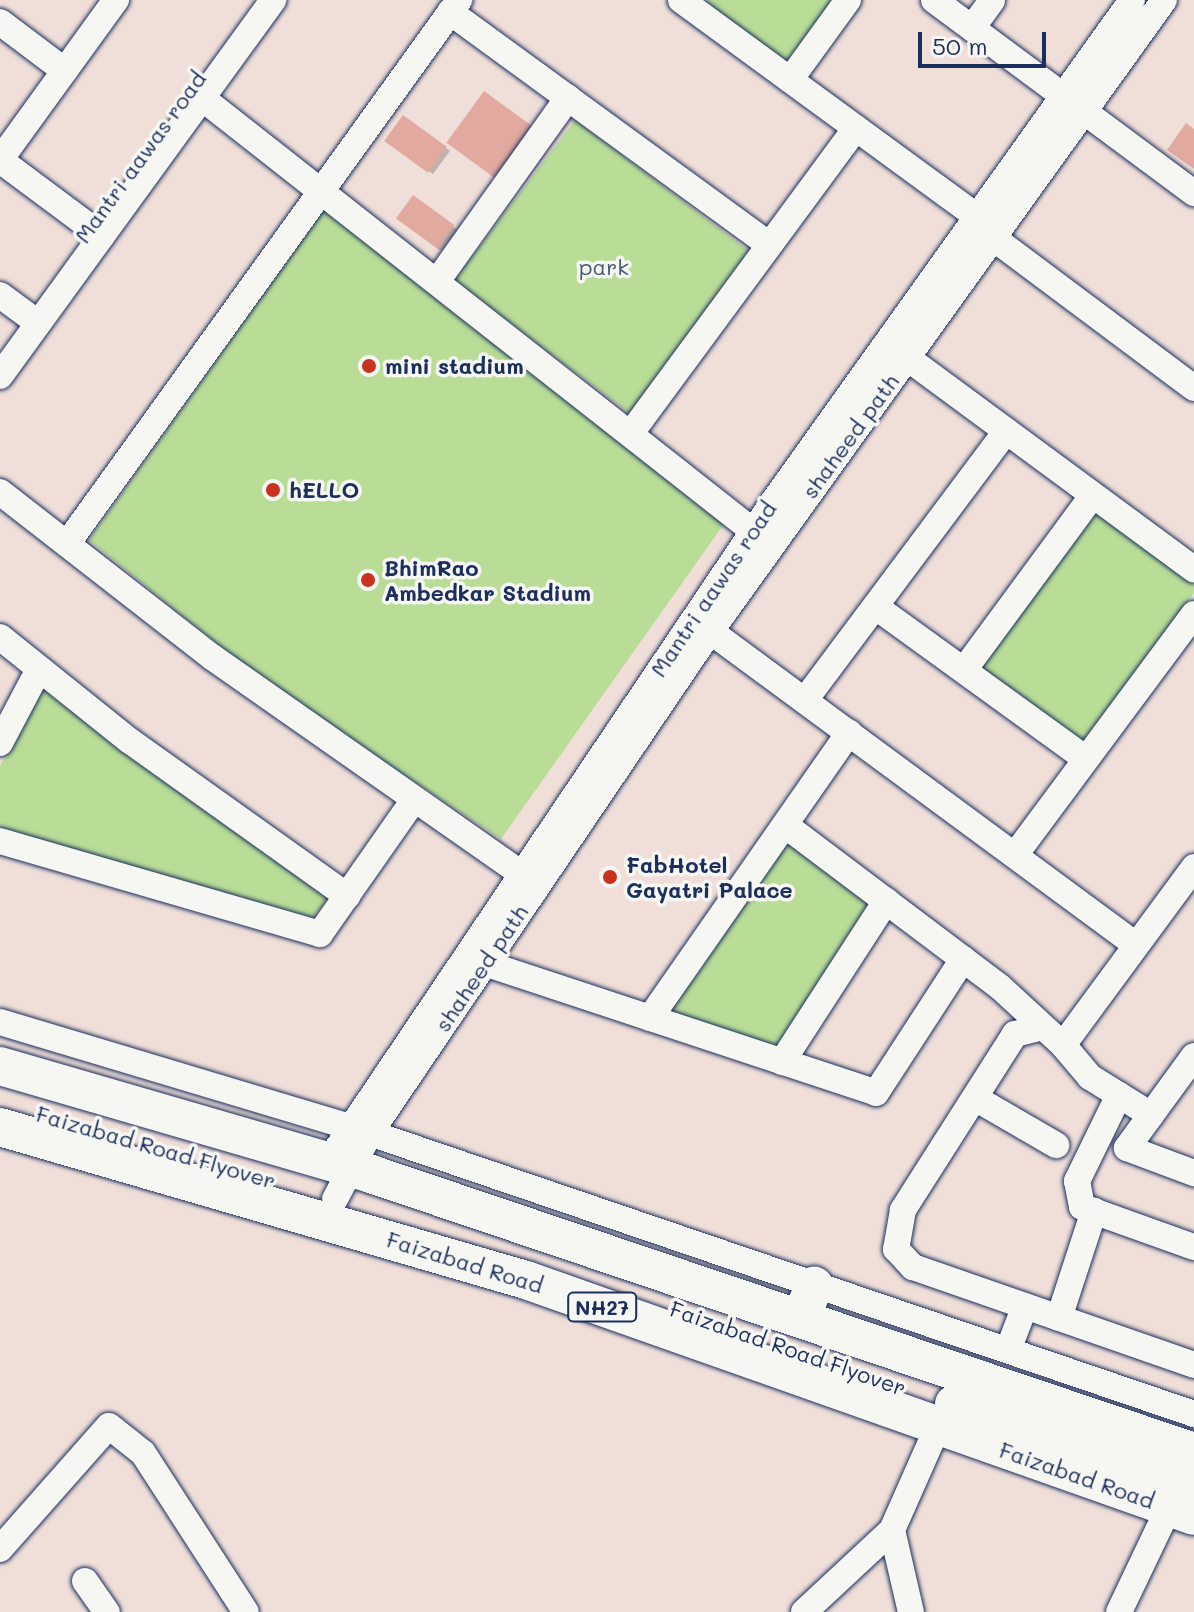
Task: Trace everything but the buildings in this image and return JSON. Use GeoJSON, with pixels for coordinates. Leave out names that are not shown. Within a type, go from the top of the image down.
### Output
{"type":"FeatureCollection","features":[{"type":"Feature","properties":{"kind":"highway"},"geometry":{"type":"LineString","coordinates":[[0,1066],[332,1180]]}},
{"type":"Feature","properties":{"kind":"highway","name":"Faizabad Road Flyover"},"geometry":{"type":"LineString","coordinates":[[0,1103],[262,1178],[332,1180],[396,1217],[1186,1503]]}},
{"type":"Feature","properties":{"kind":"highway","name":"Faizabad Road"},"geometry":{"type":"LineString","coordinates":[[0,1127],[526,1280],[938,1426],[1186,1503]]}},
{"type":"Feature","properties":{"kind":"highway","name":"NH27"},"geometry":{"type":"LineString","coordinates":[[332,1180],[808,1301],[1194,1452]]}},
{"type":"Feature","properties":{"kind":"street"},"geometry":{"type":"LineString","coordinates":[[116,0],[0,160],[96,231],[202,98],[273,0]]}},
{"type":"Feature","properties":{"kind":"street","name":"Mantri aawas road"},"geometry":{"type":"LineString","coordinates":[[32,318],[96,231],[254,0]]}},
{"type":"Feature","properties":{"kind":"street"},"geometry":{"type":"LineString","coordinates":[[790,80],[848,0]]}},
{"type":"Feature","properties":{"kind":"street"},"geometry":{"type":"LineString","coordinates":[[934,0],[1194,193]]}},
{"type":"Feature","properties":{"kind":"street"},"geometry":{"type":"LineString","coordinates":[[972,28],[992,0]]}},
{"type":"Feature","properties":{"kind":"street"},"geometry":{"type":"LineString","coordinates":[[1074,103],[1132,0]]}},
{"type":"Feature","properties":{"kind":"street","name":"shaheed path"},"geometry":{"type":"LineString","coordinates":[[360,1130],[484,963],[596,780],[710,631],[906,357],[985,227],[1074,103],[1164,0]]}},
{"type":"Feature","properties":{"kind":"street"},"geometry":{"type":"LineString","coordinates":[[690,2],[1194,388]]}},
{"type":"Feature","properties":{"kind":"street"},"geometry":{"type":"LineString","coordinates":[[67,544],[454,6],[568,98],[769,245]]}},
{"type":"Feature","properties":{"kind":"street"},"geometry":{"type":"LineString","coordinates":[[0,22],[65,71]]}},
{"type":"Feature","properties":{"kind":"street"},"geometry":{"type":"LineString","coordinates":[[202,98],[323,189],[753,531]]}},
{"type":"Feature","properties":{"kind":"street"},"geometry":{"type":"LineString","coordinates":[[438,280],[568,98]]}},
{"type":"Feature","properties":{"kind":"street"},"geometry":{"type":"LineString","coordinates":[[631,433],[856,128]]}},
{"type":"Feature","properties":{"kind":"street","name":"Mantri aawas road"},"geometry":{"type":"LineString","coordinates":[[332,1180],[519,872],[596,780],[753,531],[985,227]]}},
{"type":"Feature","properties":{"kind":"street"},"geometry":{"type":"LineString","coordinates":[[0,295],[32,318]]}},
{"type":"Feature","properties":{"kind":"street"},"geometry":{"type":"LineString","coordinates":[[0,350],[32,318]]}},
{"type":"Feature","properties":{"kind":"street"},"geometry":{"type":"LineString","coordinates":[[0,376],[32,318]]}},
{"type":"Feature","properties":{"kind":"street"},"geometry":{"type":"LineString","coordinates":[[906,357],[1194,569]]}},
{"type":"Feature","properties":{"kind":"street"},"geometry":{"type":"LineString","coordinates":[[805,700],[1006,431]]}},
{"type":"Feature","properties":{"kind":"street"},"geometry":{"type":"LineString","coordinates":[[0,492],[212,657],[519,872]]}},
{"type":"Feature","properties":{"kind":"street"},"geometry":{"type":"LineString","coordinates":[[964,670],[1093,495]]}},
{"type":"Feature","properties":{"kind":"street"},"geometry":{"type":"LineString","coordinates":[[876,607],[1086,759]]}},
{"type":"Feature","properties":{"kind":"street"},"geometry":{"type":"LineString","coordinates":[[1015,855],[1194,614]]}},
{"type":"Feature","properties":{"kind":"street"},"geometry":{"type":"LineString","coordinates":[[710,631],[1136,945]]}},
{"type":"Feature","properties":{"kind":"street"},"geometry":{"type":"LineString","coordinates":[[0,637],[130,741],[347,896]]}},
{"type":"Feature","properties":{"kind":"street"},"geometry":{"type":"LineString","coordinates":[[0,743],[39,669]]}},
{"type":"Feature","properties":{"kind":"street"},"geometry":{"type":"LineString","coordinates":[[650,1018],[849,733]]}},
{"type":"Feature","properties":{"kind":"street"},"geometry":{"type":"LineString","coordinates":[[0,841],[320,934],[414,800]]}},
{"type":"Feature","properties":{"kind":"street"},"geometry":{"type":"LineString","coordinates":[[785,825],[963,959],[1039,1028],[1063,1045],[1090,1077],[1151,1115]]}},
{"type":"Feature","properties":{"kind":"street"},"geometry":{"type":"LineString","coordinates":[[1063,1045],[1194,867]]}},
{"type":"Feature","properties":{"kind":"street"},"geometry":{"type":"LineString","coordinates":[[782,1062],[886,901]]}},
{"type":"Feature","properties":{"kind":"street"},"geometry":{"type":"LineString","coordinates":[[484,963],[876,1093],[963,959]]}},
{"type":"Feature","properties":{"kind":"street"},"geometry":{"type":"LineString","coordinates":[[0,1022],[360,1130],[808,1301],[1008,1350],[1194,1414]]}},
{"type":"Feature","properties":{"kind":"street"},"geometry":{"type":"LineString","coordinates":[[1039,1028],[1015,1034],[903,1210],[896,1249],[913,1267],[1194,1365]]}},
{"type":"Feature","properties":{"kind":"street"},"geometry":{"type":"LineString","coordinates":[[1194,1056],[1185,1084],[1151,1115],[1127,1148],[1194,1173]]}},
{"type":"Feature","properties":{"kind":"street"},"geometry":{"type":"LineString","coordinates":[[1119,1095],[1077,1181],[1082,1207],[1194,1247]]}},
{"type":"Feature","properties":{"kind":"street"},"geometry":{"type":"LineString","coordinates":[[975,1098],[1056,1145]]}},
{"type":"Feature","properties":{"kind":"street"},"geometry":{"type":"LineString","coordinates":[[1059,1318],[1094,1211]]}},
{"type":"Feature","properties":{"kind":"street"},"geometry":{"type":"LineString","coordinates":[[1008,1350],[1025,1306]]}},
{"type":"Feature","properties":{"kind":"street"},"geometry":{"type":"LineString","coordinates":[[0,1549],[109,1426],[143,1453],[246,1612]]}},
{"type":"Feature","properties":{"kind":"street"},"geometry":{"type":"LineString","coordinates":[[804,1612],[892,1530],[938,1426]]}},
{"type":"Feature","properties":{"kind":"street"},"geometry":{"type":"LineString","coordinates":[[1119,1612],[1186,1503]]}},
{"type":"Feature","properties":{"kind":"street"},"geometry":{"type":"LineString","coordinates":[[892,1530],[911,1612]]}},
{"type":"Feature","properties":{"kind":"street"},"geometry":{"type":"LineString","coordinates":[[85,1581],[107,1612]]}},
{"type":"Feature","properties":{"kind":"green space"},"geometry":{"type":"Polygon","coordinates":[[[708,0],[834,0],[787,64],[705,4],[708,0]]]}},
{"type":"Feature","properties":{"kind":"green space","name":"park"},"geometry":{"type":"Polygon","coordinates":[[[575,120],[752,254],[631,414],[454,281],[575,120]]]}},
{"type":"Feature","properties":{"kind":"green space","name":"mini stadium"},"geometry":{"type":"Polygon","coordinates":[[[325,208],[724,524],[501,839],[266,683],[89,540],[325,208]]]}},
{"type":"Feature","properties":{"kind":"green space"},"geometry":{"type":"Polygon","coordinates":[[[1094,511],[1194,585],[1194,593],[1082,744],[978,667],[1094,511]]]}},
{"type":"Feature","properties":{"kind":"green space"},"geometry":{"type":"Polygon","coordinates":[[[45,684],[329,897],[312,918],[0,828],[0,766],[45,684]]]}},
{"type":"Feature","properties":{"kind":"green space"},"geometry":{"type":"Polygon","coordinates":[[[786,839],[873,905],[779,1048],[666,1010],[786,839]]]}},
{"type":"Feature","properties":{"kind":"place","name":"mini stadium"},"geometry":{"type":"Point","coordinates":[369,366]}},
{"type":"Feature","properties":{"kind":"place","name":"hELLO"},"geometry":{"type":"Point","coordinates":[273,490]}},
{"type":"Feature","properties":{"kind":"place","name":"BhimRao Ambedkar Stadium"},"geometry":{"type":"Point","coordinates":[368,580]}},
{"type":"Feature","properties":{"kind":"place","name":"FabHotel Gayatri Palace"},"geometry":{"type":"Point","coordinates":[610,877]}}]}
